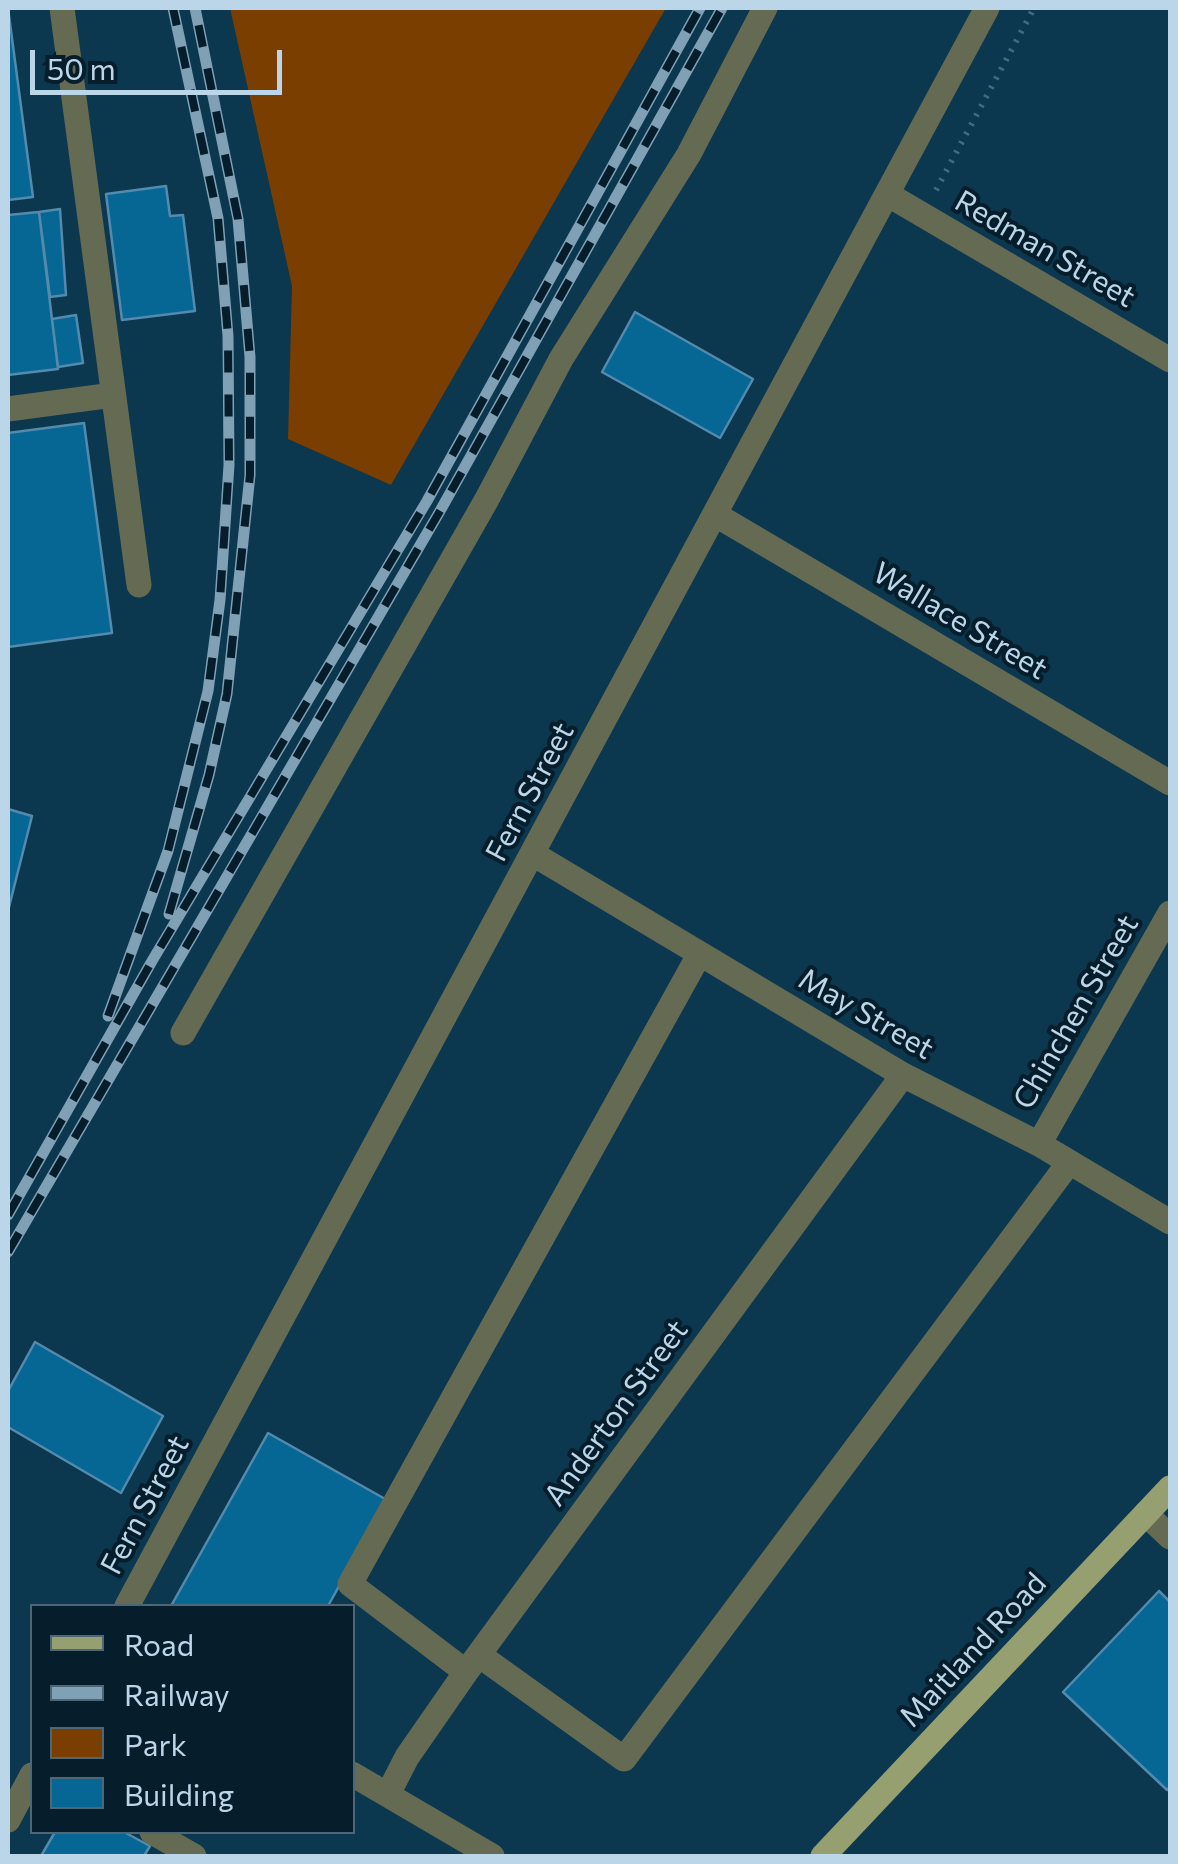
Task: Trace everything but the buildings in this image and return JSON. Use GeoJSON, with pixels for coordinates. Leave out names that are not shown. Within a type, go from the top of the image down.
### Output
{"type":"FeatureCollection","features":[{"type":"Feature","properties":{"kind":"main road","name":"Maitland Road"},"geometry":{"type":"LineString","coordinates":[[823,1856],[1170,1488]]}},
{"type":"Feature","properties":{"kind":"street"},"geometry":{"type":"LineString","coordinates":[[62,8],[139,585]]}},
{"type":"Feature","properties":{"kind":"street"},"geometry":{"type":"LineString","coordinates":[[183,1033],[487,499],[560,360],[688,154],[764,8]]}},
{"type":"Feature","properties":{"kind":"street","name":"Fern Street"},"geometry":{"type":"LineString","coordinates":[[128,1604],[986,8]]}},
{"type":"Feature","properties":{"kind":"street","name":"Redman Street"},"geometry":{"type":"LineString","coordinates":[[887,194],[1170,360]]}},
{"type":"Feature","properties":{"kind":"street"},"geometry":{"type":"LineString","coordinates":[[8,409],[113,395]]}},
{"type":"Feature","properties":{"kind":"street","name":"Wallace Street"},"geometry":{"type":"LineString","coordinates":[[716,515],[1170,783]]}},
{"type":"Feature","properties":{"kind":"street","name":"May Street"},"geometry":{"type":"LineString","coordinates":[[533,854],[903,1075],[1039,1144],[1170,1222]]}},
{"type":"Feature","properties":{"kind":"street","name":"Chinchen Street"},"geometry":{"type":"LineString","coordinates":[[1039,1144],[1170,913]]}},
{"type":"Feature","properties":{"kind":"street"},"geometry":{"type":"LineString","coordinates":[[699,955],[350,1584],[624,1758],[1068,1164]]}},
{"type":"Feature","properties":{"kind":"street","name":"Anderton Street"},"geometry":{"type":"LineString","coordinates":[[388,1794],[406,1758],[473,1663],[903,1075]]}},
{"type":"Feature","properties":{"kind":"street"},"geometry":{"type":"LineString","coordinates":[[1146,1514],[1170,1537]]}},
{"type":"Feature","properties":{"kind":"street"},"geometry":{"type":"LineString","coordinates":[[355,1776],[492,1856]]}},
{"type":"Feature","properties":{"kind":"street"},"geometry":{"type":"LineString","coordinates":[[8,1820],[30,1780]]}},
{"type":"Feature","properties":{"kind":"street"},"geometry":{"type":"LineString","coordinates":[[156,1834],[194,1856]]}},
{"type":"Feature","properties":{"kind":"path"},"geometry":{"type":"LineString","coordinates":[[933,195],[1034,8]]}},
{"type":"Feature","properties":{"kind":"green space"},"geometry":{"type":"Polygon","coordinates":[[[230,8],[666,8],[391,485],[288,439],[292,286],[230,8]]]}},
{"type":"Feature","properties":{"kind":"railway"},"geometry":{"type":"LineString","coordinates":[[108,1016],[168,851],[208,691],[220,600],[229,465],[228,336],[218,218],[173,8]]}},
{"type":"Feature","properties":{"kind":"railway"},"geometry":{"type":"LineString","coordinates":[[169,914],[209,775],[227,694],[250,475],[250,357],[238,219],[195,8]]}},
{"type":"Feature","properties":{"kind":"railway"},"geometry":{"type":"LineString","coordinates":[[8,1215],[152,961],[427,501],[700,8]]}},
{"type":"Feature","properties":{"kind":"railway"},"geometry":{"type":"LineString","coordinates":[[8,1252],[440,511],[722,8]]}}]}
